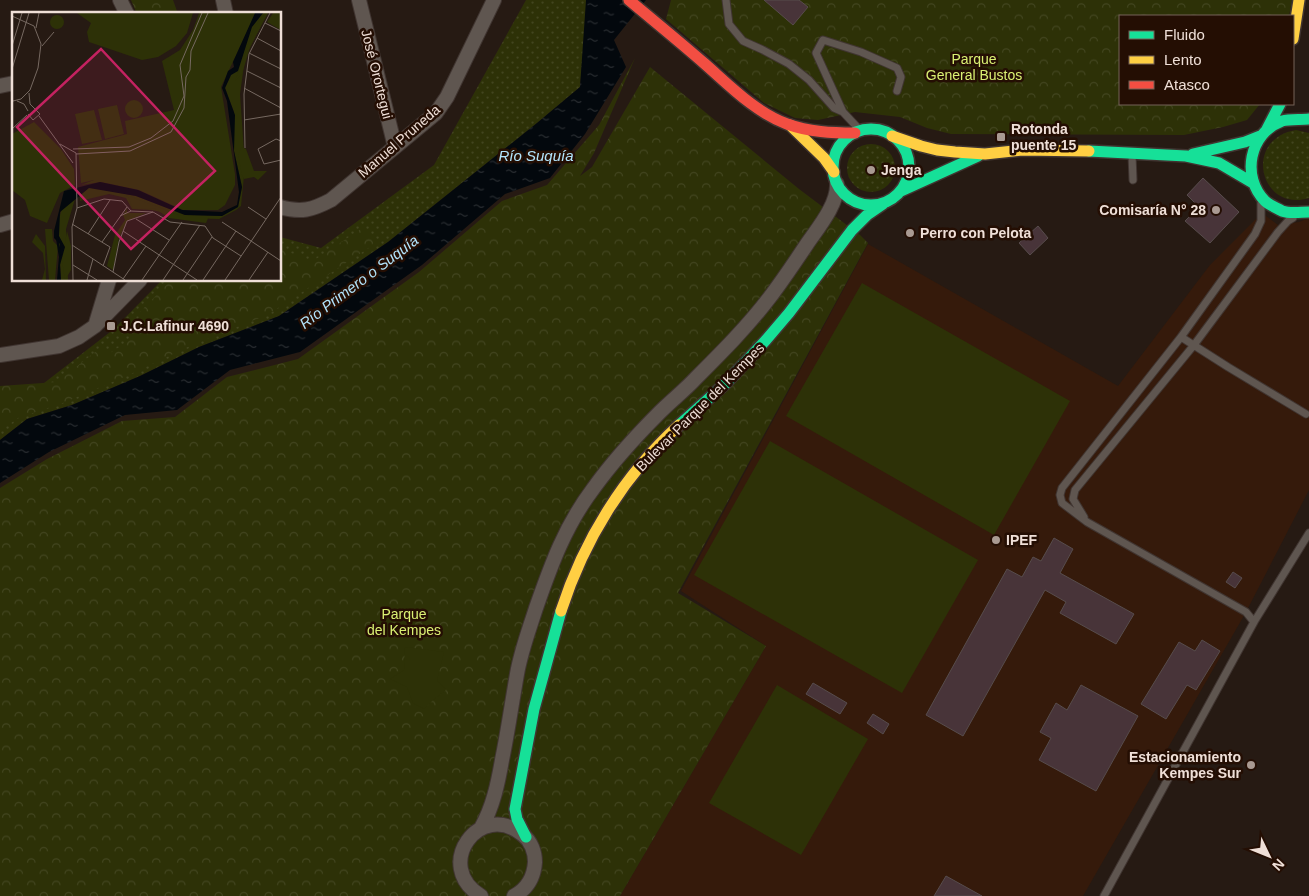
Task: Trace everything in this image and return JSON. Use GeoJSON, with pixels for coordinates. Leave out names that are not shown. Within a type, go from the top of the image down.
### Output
{"type":"FeatureCollection","features":[{"type":"Feature","properties":{"kind":"main road"},"geometry":{"type":"LineString","coordinates":[[629,0],[681,42],[737,94],[769,116],[790,125],[832,133],[858,132],[873,129],[938,150],[985,154],[1022,150],[1063,150],[1186,156],[1219,163],[1253,183]]}},
{"type":"Feature","properties":{"kind":"main road"},"geometry":{"type":"LineString","coordinates":[[1294,32],[1299,0]]}},
{"type":"Feature","properties":{"kind":"main road"},"geometry":{"type":"LineString","coordinates":[[1279,105],[1255,144],[1250,173],[1261,197],[1275,208],[1293,213],[1305,213]]}},
{"type":"Feature","properties":{"kind":"main road"},"geometry":{"type":"LineString","coordinates":[[1186,156],[1245,142],[1287,119],[1309,119]]}},
{"type":"Feature","properties":{"kind":"main road"},"geometry":{"type":"LineString","coordinates":[[790,125],[824,158],[845,195],[856,202],[871,205],[890,201],[900,192],[909,174],[909,162],[905,150],[902,144],[892,136]]}},
{"type":"Feature","properties":{"kind":"main road"},"geometry":{"type":"LineString","coordinates":[[836,178],[834,160],[838,150],[845,140],[858,132]]}},
{"type":"Feature","properties":{"kind":"main road"},"geometry":{"type":"LineString","coordinates":[[900,192],[954,166],[985,154]]}},
{"type":"Feature","properties":{"kind":"main road","name":"Bulevar Parque del Kempes"},"geometry":{"type":"LineString","coordinates":[[526,837],[517,819],[515,809],[534,709],[557,622],[569,586],[598,526],[622,488],[642,463],[726,383],[789,313],[852,230],[883,204]]}},
{"type":"Feature","properties":{"kind":"street"},"geometry":{"type":"LineString","coordinates":[[120,0],[126,12]]}},
{"type":"Feature","properties":{"kind":"street","name":"José Orortegui"},"geometry":{"type":"LineString","coordinates":[[359,0],[395,147]]}},
{"type":"Feature","properties":{"kind":"street","name":"Manuel Pruneda"},"geometry":{"type":"LineString","coordinates":[[281,207],[292,210],[306,210],[331,200],[436,113],[447,97],[494,0]]}},
{"type":"Feature","properties":{"kind":"street","name":"Bulevar Parque del Kempes"},"geometry":{"type":"LineString","coordinates":[[477,894],[465,882],[460,870],[460,858],[470,836],[481,828],[491,808],[524,645],[560,543],[592,489],[618,456],[640,431],[695,380],[733,341],[771,297],[832,205],[836,197],[836,178]]}},
{"type":"Feature","properties":{"kind":"street"},"geometry":{"type":"LineString","coordinates":[[94,326],[109,281]]}},
{"type":"Feature","properties":{"kind":"street"},"geometry":{"type":"LineString","coordinates":[[0,356],[59,346],[79,337],[94,326],[139,281]]}},
{"type":"Feature","properties":{"kind":"street"},"geometry":{"type":"LineString","coordinates":[[481,828],[493,824],[517,829],[526,837],[532,847],[535,869],[531,880],[520,894]]}},
{"type":"Feature","properties":{"kind":"lane"},"geometry":{"type":"LineString","coordinates":[[726,0],[729,24],[743,41],[789,64],[809,80],[834,108],[844,112]]}},
{"type":"Feature","properties":{"kind":"lane"},"geometry":{"type":"LineString","coordinates":[[858,132],[844,112],[816,53],[823,40],[862,52],[897,68],[901,77],[897,91]]}},
{"type":"Feature","properties":{"kind":"lane"},"geometry":{"type":"LineString","coordinates":[[1132,152],[1133,180]]}},
{"type":"Feature","properties":{"kind":"lane"},"geometry":{"type":"LineString","coordinates":[[1254,622],[1246,612],[1087,522],[1062,503],[1060,495],[1062,488],[1181,337],[1255,234],[1261,221],[1261,197]]}},
{"type":"Feature","properties":{"kind":"lane"},"geometry":{"type":"LineString","coordinates":[[1087,522],[1073,499],[1075,490],[1194,345],[1278,232],[1288,221],[1305,213]]}},
{"type":"Feature","properties":{"kind":"lane"},"geometry":{"type":"LineString","coordinates":[[1181,337],[1306,414]]}},
{"type":"Feature","properties":{"kind":"lane"},"geometry":{"type":"LineString","coordinates":[[1104,896],[1254,622],[1309,533]]}},
{"type":"Feature","properties":{"kind":"shaded area","name":"IPEF"},"geometry":{"type":"Polygon","coordinates":[[[1262,213],[1278,225],[1299,222],[1309,218],[1309,490],[1246,612],[1083,896],[620,896],[766,646],[681,591],[868,244],[1118,386],[1210,265],[1262,213]]]}},
{"type":"Feature","properties":{"kind":"green space"},"geometry":{"type":"Polygon","coordinates":[[[131,0],[173,0],[177,12],[136,12],[131,0]]]}},
{"type":"Feature","properties":{"kind":"green space"},"geometry":{"type":"Polygon","coordinates":[[[526,0],[586,0],[580,87],[388,242],[279,316],[199,347],[140,376],[72,405],[27,419],[0,440],[0,413],[22,400],[114,329],[161,281],[281,281],[281,237],[321,248],[434,165],[526,0]]]}},
{"type":"Feature","properties":{"kind":"green space","name":"Parque General Bustos"},"geometry":{"type":"Polygon","coordinates":[[[671,0],[1292,0],[1289,15],[1119,15],[1119,105],[1259,105],[1247,120],[1184,135],[951,134],[927,128],[900,117],[855,112],[818,120],[795,118],[764,103],[666,19],[671,0]]]}},
{"type":"Feature","properties":{"kind":"green space","name":"Parque del Kempes"},"geometry":{"type":"Polygon","coordinates":[[[635,58],[594,153],[580,176],[592,167],[650,67],[868,243],[678,593],[766,646],[620,896],[0,896],[0,488],[47,459],[122,421],[175,417],[227,377],[298,359],[419,272],[502,201],[547,185],[599,125],[635,58]]]}},
{"type":"Feature","properties":{"kind":"green space"},"geometry":{"type":"Polygon","coordinates":[[[1296,130],[1309,133],[1309,198],[1292,200],[1279,195],[1269,185],[1264,173],[1263,159],[1268,147],[1279,136],[1296,130]]]}},
{"type":"Feature","properties":{"kind":"green space"},"geometry":{"type":"Polygon","coordinates":[[[871,144],[880,146],[888,151],[893,159],[895,168],[893,177],[888,185],[880,190],[871,192],[862,190],[854,185],[849,177],[847,168],[849,159],[854,151],[862,146],[871,144]]]}},
{"type":"Feature","properties":{"kind":"green space"},"geometry":{"type":"Polygon","coordinates":[[[364,227],[379,241],[269,314],[190,346],[63,403],[18,418],[0,431],[0,386],[57,382],[99,349],[110,353],[138,335],[139,313],[170,281],[281,281],[281,249],[313,261],[364,227]]]}},
{"type":"Feature","properties":{"kind":"green space"},"geometry":{"type":"Polygon","coordinates":[[[862,283],[1070,401],[994,535],[786,416],[862,283]]]}},
{"type":"Feature","properties":{"kind":"green space"},"geometry":{"type":"Polygon","coordinates":[[[770,441],[978,560],[902,693],[694,575],[770,441]]]}},
{"type":"Feature","properties":{"kind":"green space"},"geometry":{"type":"Polygon","coordinates":[[[405,647],[444,652],[437,680],[446,690],[424,709],[413,703],[407,687],[390,679],[404,670],[405,647]]]}},
{"type":"Feature","properties":{"kind":"green space"},"geometry":{"type":"Polygon","coordinates":[[[777,685],[868,739],[801,855],[709,803],[777,685]]]}},
{"type":"Feature","properties":{"kind":"water","name":"Río Suquía"},"geometry":{"type":"Polygon","coordinates":[[[586,0],[646,0],[614,40],[626,67],[585,134],[550,178],[505,194],[422,265],[300,352],[230,370],[177,410],[125,415],[49,452],[0,483],[0,440],[27,419],[72,405],[140,376],[199,347],[279,316],[388,242],[537,123],[580,87],[586,0]]]}},
{"type":"Feature","properties":{"kind":"building"},"geometry":{"type":"Polygon","coordinates":[[[764,0],[799,0],[808,7],[793,25],[764,0]]]}},
{"type":"Feature","properties":{"kind":"building","name":"Comisaría N° 28"},"geometry":{"type":"Polygon","coordinates":[[[1203,178],[1239,212],[1210,243],[1185,221],[1199,207],[1187,195],[1203,178]]]}},
{"type":"Feature","properties":{"kind":"building"},"geometry":{"type":"Polygon","coordinates":[[[1038,226],[1048,238],[1030,255],[1019,243],[1038,226]]]}},
{"type":"Feature","properties":{"kind":"building"},"geometry":{"type":"Polygon","coordinates":[[[1054,538],[1073,549],[1060,573],[1134,614],[1116,644],[1060,613],[1066,602],[1045,590],[963,736],[926,715],[1007,569],[1022,577],[1033,557],[1041,561],[1054,538]]]}},
{"type":"Feature","properties":{"kind":"building"},"geometry":{"type":"Polygon","coordinates":[[[1233,572],[1242,578],[1235,588],[1226,582],[1233,572]]]}},
{"type":"Feature","properties":{"kind":"building"},"geometry":{"type":"Polygon","coordinates":[[[1202,640],[1220,651],[1196,690],[1187,685],[1166,719],[1141,704],[1179,642],[1195,651],[1202,640]]]}},
{"type":"Feature","properties":{"kind":"building"},"geometry":{"type":"Polygon","coordinates":[[[813,683],[847,703],[840,714],[806,694],[813,683]]]}},
{"type":"Feature","properties":{"kind":"building"},"geometry":{"type":"Polygon","coordinates":[[[1081,685],[1138,716],[1096,791],[1039,760],[1051,738],[1040,732],[1056,703],[1067,710],[1081,685]]]}},
{"type":"Feature","properties":{"kind":"building"},"geometry":{"type":"Polygon","coordinates":[[[873,714],[889,724],[883,734],[867,723],[873,714]]]}},
{"type":"Feature","properties":{"kind":"building"},"geometry":{"type":"Polygon","coordinates":[[[946,876],[982,896],[934,896],[946,876]]]}},
{"type":"Feature","properties":{"kind":"traffic: fast"},"geometry":{"type":"LineString","coordinates":[[1267,129],[1279,105]]}},
{"type":"Feature","properties":{"kind":"traffic: fast"},"geometry":{"type":"LineString","coordinates":[[1309,119],[1282,121],[1271,127],[1262,135],[1256,145],[1252,156],[1251,168],[1257,191],[1265,201],[1285,212],[1309,212]]}},
{"type":"Feature","properties":{"kind":"traffic: fast"},"geometry":{"type":"LineString","coordinates":[[871,129],[885,132],[898,140],[906,153],[909,167],[906,181],[898,194],[885,202],[871,205],[857,202],[844,194],[836,181],[833,167],[836,153],[844,140],[857,132],[871,129]]}},
{"type":"Feature","properties":{"kind":"traffic: fast"},"geometry":{"type":"LineString","coordinates":[[1193,154],[1245,142],[1260,136]]}},
{"type":"Feature","properties":{"kind":"traffic: fast"},"geometry":{"type":"LineString","coordinates":[[1089,151],[1186,156],[1219,163],[1253,183]]}},
{"type":"Feature","properties":{"kind":"traffic: fast"},"geometry":{"type":"LineString","coordinates":[[901,191],[978,156]]}},
{"type":"Feature","properties":{"kind":"traffic: fast"},"geometry":{"type":"LineString","coordinates":[[679,425],[726,383],[766,340],[852,230],[867,215],[883,204]]}},
{"type":"Feature","properties":{"kind":"traffic: fast"},"geometry":{"type":"LineString","coordinates":[[526,837],[517,819],[515,809],[534,709],[561,611]]}},
{"type":"Feature","properties":{"kind":"traffic: slow"},"geometry":{"type":"LineString","coordinates":[[1294,32],[1299,0]]}},
{"type":"Feature","properties":{"kind":"traffic: slow"},"geometry":{"type":"LineString","coordinates":[[790,125],[824,158],[834,172]]}},
{"type":"Feature","properties":{"kind":"traffic: slow"},"geometry":{"type":"LineString","coordinates":[[892,136],[921,146],[955,152],[985,154],[1022,150],[1089,151]]}},
{"type":"Feature","properties":{"kind":"traffic: slow"},"geometry":{"type":"LineString","coordinates":[[561,611],[581,559],[608,510],[641,465],[679,425]]}},
{"type":"Feature","properties":{"kind":"traffic: jam"},"geometry":{"type":"LineString","coordinates":[[629,0],[743,98],[764,113],[787,124],[804,129],[855,133]]}},
{"type":"Feature","properties":{"kind":"place","name":"Rotonda puente 15"},"geometry":{"type":"Point","coordinates":[1001,137]}},
{"type":"Feature","properties":{"kind":"place","name":"Jenga"},"geometry":{"type":"Point","coordinates":[871,170]}},
{"type":"Feature","properties":{"kind":"place","name":"Comisaría N° 28"},"geometry":{"type":"Point","coordinates":[1216,210]}},
{"type":"Feature","properties":{"kind":"place","name":"Perro con Pelota"},"geometry":{"type":"Point","coordinates":[910,233]}},
{"type":"Feature","properties":{"kind":"place","name":"J.C.Lafinur 4690"},"geometry":{"type":"Point","coordinates":[111,326]}},
{"type":"Feature","properties":{"kind":"place","name":"IPEF"},"geometry":{"type":"Point","coordinates":[996,540]}},
{"type":"Feature","properties":{"kind":"place","name":"Estacionamiento Kempes Sur"},"geometry":{"type":"Point","coordinates":[1251,765]}},
{"type":"Feature","properties":{"kind":"water label","name":"Río Primero o Suquía"},"geometry":{"type":"Point","coordinates":[359,282]}}]}
